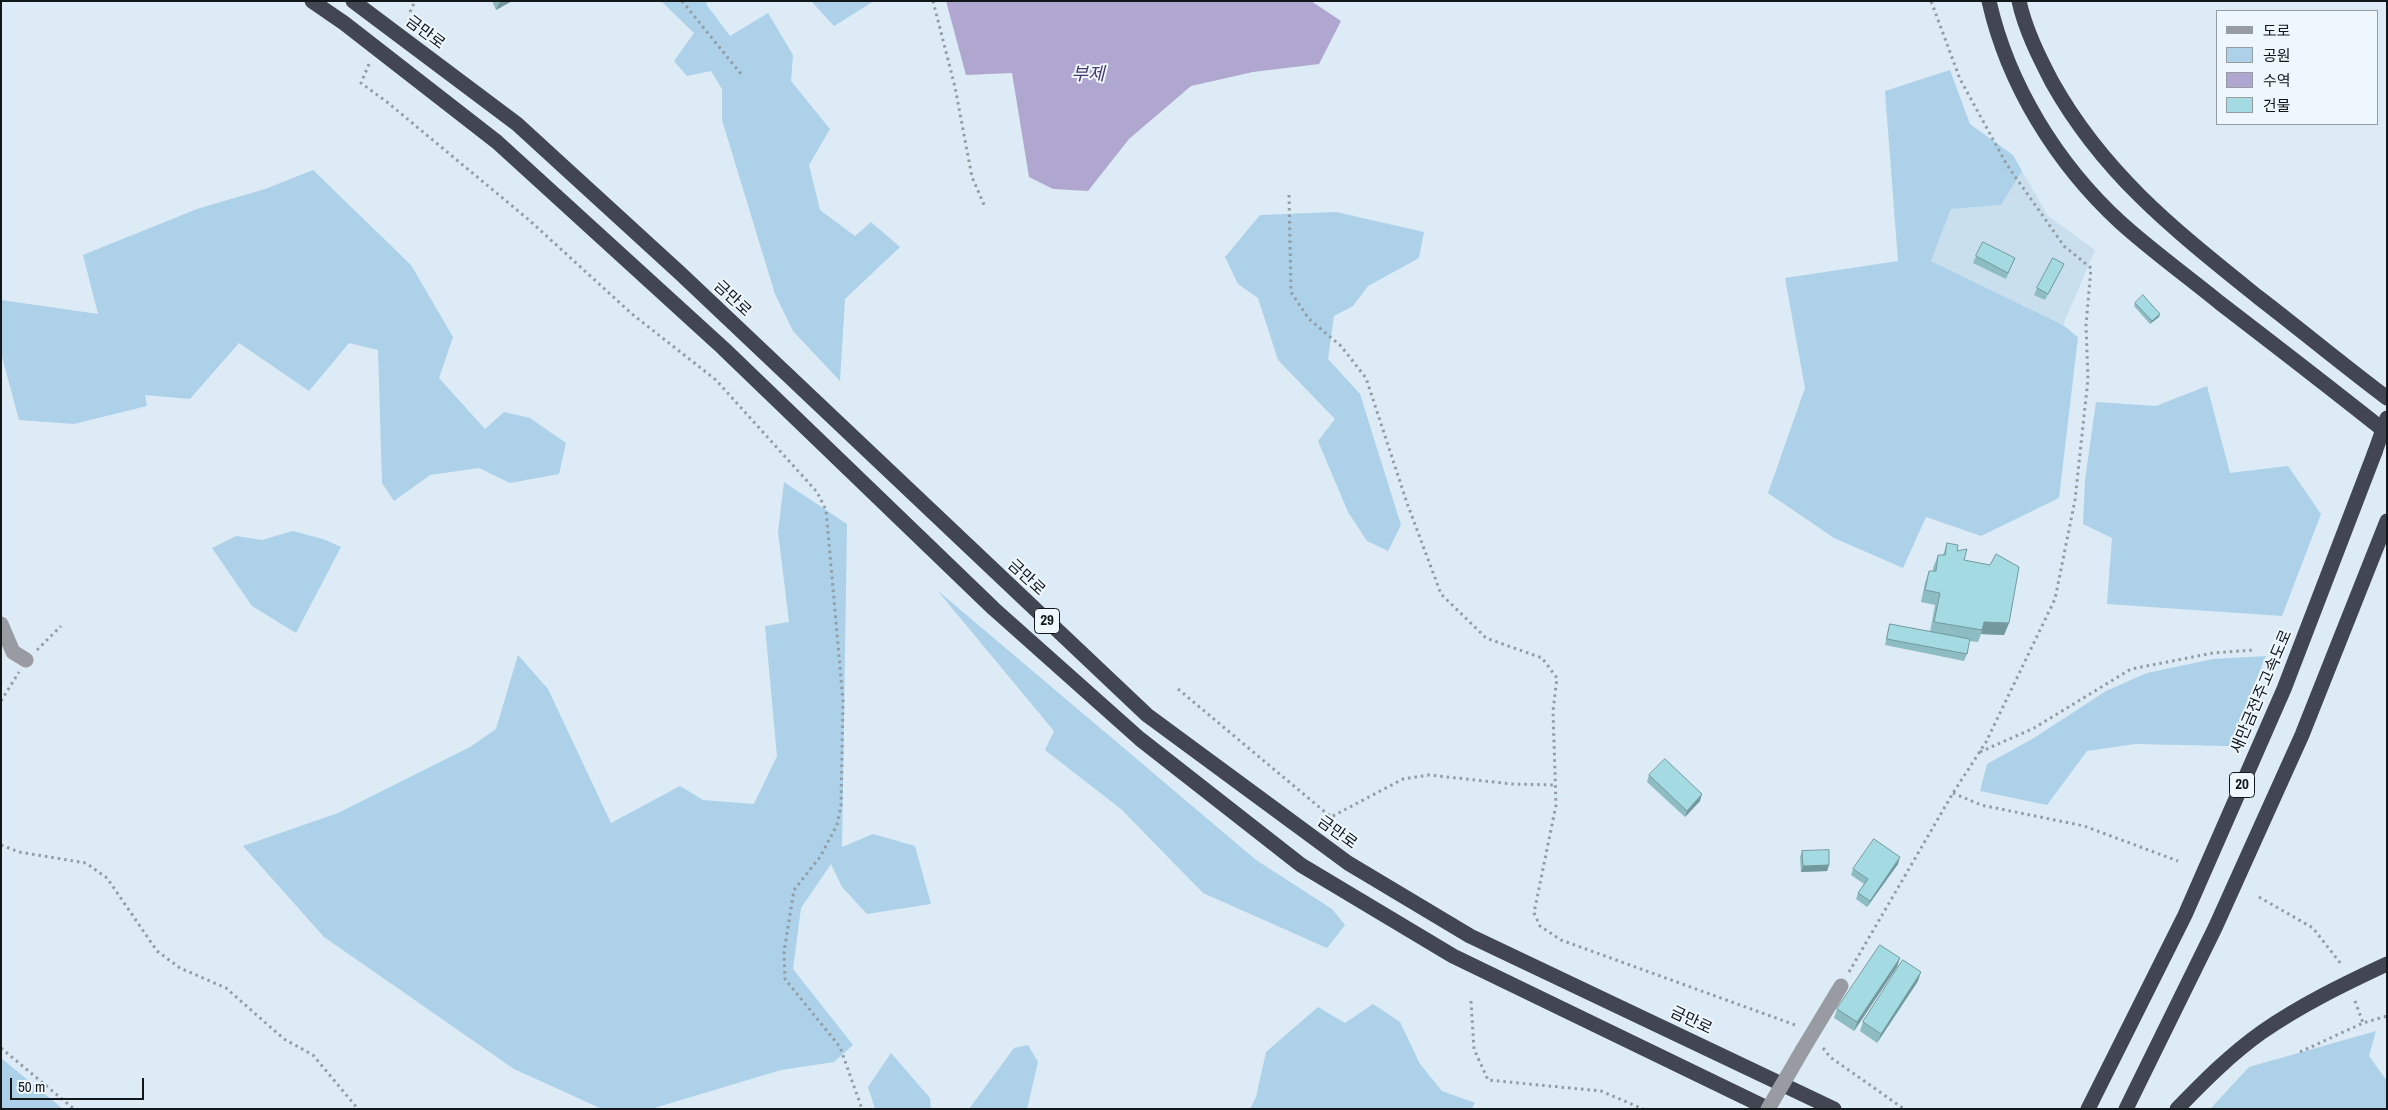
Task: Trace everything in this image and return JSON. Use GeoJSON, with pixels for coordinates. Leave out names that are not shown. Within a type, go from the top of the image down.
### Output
{"type":"FeatureCollection","features":[{"type":"Feature","properties":{"kind":"highway","name":"29"},"geometry":{"type":"LineString","coordinates":[[312,1],[344,23],[497,142],[723,348],[994,609],[1140,739],[1301,865],[1453,956],[1769,1109]]}},
{"type":"Feature","properties":{"kind":"highway","name":"금만로"},"geometry":{"type":"LineString","coordinates":[[353,1],[517,124],[681,274],[1147,715],[1348,863],[1470,936],[1834,1109]]}},
{"type":"Feature","properties":{"kind":"highway"},"geometry":{"type":"LineString","coordinates":[[1990,1],[1995,26],[2013,76],[2043,130],[2079,178],[2119,221],[2387,433]]}},
{"type":"Feature","properties":{"kind":"highway"},"geometry":{"type":"LineString","coordinates":[[2019,1],[2038,56],[2070,113],[2101,155],[2135,193],[2199,249],[2387,398]]}},
{"type":"Feature","properties":{"kind":"highway","name":"새만금전주고속도로"},"geometry":{"type":"LineString","coordinates":[[2088,1109],[2185,915],[2280,698],[2387,418]]}},
{"type":"Feature","properties":{"kind":"highway","name":"20"},"geometry":{"type":"LineString","coordinates":[[2126,1109],[2215,928],[2302,735],[2387,520]]}},
{"type":"Feature","properties":{"kind":"highway"},"geometry":{"type":"LineString","coordinates":[[2177,1109],[2215,1070],[2262,1032],[2318,997],[2387,964]]}},
{"type":"Feature","properties":{"kind":"street"},"geometry":{"type":"LineString","coordinates":[[1,624],[13,652],[26,660]]}},
{"type":"Feature","properties":{"kind":"street"},"geometry":{"type":"LineString","coordinates":[[1769,1109],[1841,986]]}},
{"type":"Feature","properties":{"kind":"path"},"geometry":{"type":"LineString","coordinates":[[410,12],[416,1]]}},
{"type":"Feature","properties":{"kind":"path"},"geometry":{"type":"LineString","coordinates":[[682,1],[741,74]]}},
{"type":"Feature","properties":{"kind":"path"},"geometry":{"type":"LineString","coordinates":[[933,1],[955,87],[972,177],[985,207]]}},
{"type":"Feature","properties":{"kind":"path"},"geometry":{"type":"LineString","coordinates":[[1841,986],[1953,792],[1979,752],[2055,598],[2075,500],[2088,379],[2086,325],[2091,268],[2064,246],[2007,165],[1960,79],[1931,1]]}},
{"type":"Feature","properties":{"kind":"path"},"geometry":{"type":"LineString","coordinates":[[370,64],[361,84],[388,102],[529,220],[632,314],[716,380],[817,492],[826,510],[843,701],[841,806],[837,825],[820,858],[794,890],[784,952],[785,980],[840,1047],[862,1109]]}},
{"type":"Feature","properties":{"kind":"path"},"geometry":{"type":"LineString","coordinates":[[1290,195],[1291,292],[1309,319],[1342,346],[1366,378],[1407,503],[1441,594],[1486,638],[1542,658],[1557,678],[1553,711],[1556,805],[1534,913],[1540,926],[1561,940],[1790,1022],[1812,1034],[1830,1057],[1904,1109]]}},
{"type":"Feature","properties":{"kind":"path"},"geometry":{"type":"LineString","coordinates":[[1979,752],[2034,728],[2131,669],[2213,652],[2254,650]]}},
{"type":"Feature","properties":{"kind":"path"},"geometry":{"type":"LineString","coordinates":[[1178,689],[1331,817],[1403,779],[1429,775],[1512,784],[1554,785]]}},
{"type":"Feature","properties":{"kind":"path"},"geometry":{"type":"LineString","coordinates":[[1953,792],[1981,805],[2084,826],[2178,862]]}},
{"type":"Feature","properties":{"kind":"path"},"geometry":{"type":"LineString","coordinates":[[1,845],[20,852],[86,863],[107,878],[157,952],[180,968],[226,988],[284,1039],[313,1055],[358,1109]]}},
{"type":"Feature","properties":{"kind":"path"},"geometry":{"type":"LineString","coordinates":[[2259,897],[2313,928],[2341,964]]}},
{"type":"Feature","properties":{"kind":"path"},"geometry":{"type":"LineString","coordinates":[[1471,1001],[1474,1049],[1488,1080],[1601,1091],[1643,1109]]}},
{"type":"Feature","properties":{"kind":"path"},"geometry":{"type":"LineString","coordinates":[[2355,1001],[2363,1023]]}},
{"type":"Feature","properties":{"kind":"path"},"geometry":{"type":"LineString","coordinates":[[2300,1052],[2363,1023],[2387,1016]]}},
{"type":"Feature","properties":{"kind":"path"},"geometry":{"type":"LineString","coordinates":[[1,1048],[74,1109]]}},
{"type":"Feature","properties":{"kind":"shaded area"},"geometry":{"type":"Polygon","coordinates":[[[2022,171],[2048,216],[2095,250],[2063,325],[1931,261],[1951,209],[2001,205],[2022,171]]]}},
{"type":"Feature","properties":{"kind":"green space"},"geometry":{"type":"Polygon","coordinates":[[[661,1],[708,1],[706,4],[730,36],[768,13],[793,55],[791,81],[830,129],[809,165],[820,210],[855,236],[871,222],[900,247],[845,299],[840,381],[793,331],[775,294],[722,120],[722,89],[711,71],[687,76],[674,61],[694,33],[661,1]]]}},
{"type":"Feature","properties":{"kind":"green space"},"geometry":{"type":"Polygon","coordinates":[[[811,1],[874,1],[834,26],[811,1]]]}},
{"type":"Feature","properties":{"kind":"green space"},"geometry":{"type":"Polygon","coordinates":[[[1950,70],[1970,124],[2013,155],[2022,171],[2001,205],[1951,209],[1931,261],[2063,325],[2078,337],[2059,498],[1981,536],[1926,517],[1903,568],[1834,538],[1768,493],[1805,388],[1785,278],[1898,261],[1885,91],[1950,70]]]}},
{"type":"Feature","properties":{"kind":"green space"},"geometry":{"type":"Polygon","coordinates":[[[313,170],[411,265],[453,337],[439,378],[485,429],[504,412],[530,418],[566,443],[559,474],[510,483],[479,468],[430,475],[394,501],[382,483],[378,350],[349,343],[309,391],[239,343],[190,399],[145,395],[147,406],[74,424],[19,420],[1,353],[1,300],[98,314],[83,255],[197,209],[265,189],[313,170]]]}},
{"type":"Feature","properties":{"kind":"green space"},"geometry":{"type":"Polygon","coordinates":[[[1336,212],[1424,232],[1419,258],[1368,286],[1353,306],[1334,316],[1328,359],[1360,394],[1401,525],[1388,551],[1367,541],[1348,512],[1318,441],[1335,419],[1278,360],[1258,298],[1238,284],[1225,257],[1260,215],[1336,212]]]}},
{"type":"Feature","properties":{"kind":"green space"},"geometry":{"type":"Polygon","coordinates":[[[2207,386],[2230,473],[2288,466],[2321,514],[2282,616],[2107,604],[2112,538],[2083,524],[2085,480],[2096,402],[2156,406],[2207,386]]]}},
{"type":"Feature","properties":{"kind":"green space"},"geometry":{"type":"Polygon","coordinates":[[[784,482],[847,524],[842,847],[873,834],[915,846],[931,904],[867,914],[842,887],[831,864],[801,908],[793,969],[853,1045],[834,1062],[781,1070],[651,1109],[602,1109],[514,1069],[324,937],[243,846],[338,813],[470,747],[496,729],[518,655],[548,689],[611,823],[680,786],[703,800],[754,804],[777,756],[765,626],[789,622],[778,532],[784,482]]]}},
{"type":"Feature","properties":{"kind":"green space"},"geometry":{"type":"Polygon","coordinates":[[[293,531],[323,539],[341,547],[296,633],[252,606],[212,548],[236,536],[262,540],[293,531]]]}},
{"type":"Feature","properties":{"kind":"green space"},"geometry":{"type":"Polygon","coordinates":[[[937,590],[1256,860],[1332,909],[1345,925],[1327,948],[1203,893],[1121,809],[1045,750],[1054,731],[937,590]]]}},
{"type":"Feature","properties":{"kind":"green space"},"geometry":{"type":"Polygon","coordinates":[[[2266,656],[2229,746],[2135,744],[2087,751],[2047,805],[1980,791],[1987,764],[2034,738],[2106,691],[2147,673],[2213,659],[2266,656]]]}},
{"type":"Feature","properties":{"kind":"green space"},"geometry":{"type":"Polygon","coordinates":[[[1373,1004],[1400,1022],[1420,1064],[1442,1091],[1475,1103],[1472,1109],[1250,1109],[1256,1097],[1266,1052],[1318,1007],[1345,1023],[1373,1004]]]}},
{"type":"Feature","properties":{"kind":"green space"},"geometry":{"type":"Polygon","coordinates":[[[2376,1031],[2369,1056],[2387,1081],[2387,1109],[2210,1109],[2249,1067],[2376,1031]]]}},
{"type":"Feature","properties":{"kind":"green space"},"geometry":{"type":"Polygon","coordinates":[[[1028,1045],[1038,1062],[1027,1109],[969,1109],[1014,1048],[1028,1045]]]}},
{"type":"Feature","properties":{"kind":"green space"},"geometry":{"type":"Polygon","coordinates":[[[891,1053],[930,1098],[931,1109],[875,1109],[868,1087],[891,1053]]]}},
{"type":"Feature","properties":{"kind":"green space"},"geometry":{"type":"Polygon","coordinates":[[[1,1058],[63,1109],[1,1109],[1,1058]]]}},
{"type":"Feature","properties":{"kind":"water","name":"부제"},"geometry":{"type":"Polygon","coordinates":[[[946,1],[1311,1],[1341,21],[1319,64],[1253,72],[1191,86],[1129,139],[1088,191],[1053,189],[1029,177],[1012,73],[966,75],[946,1]]]}},
{"type":"Feature","properties":{"kind":"building"},"geometry":{"type":"Polygon","coordinates":[[[1983,242],[2015,258],[2008,273],[1976,256],[1983,242]]]}},
{"type":"Feature","properties":{"kind":"building"},"geometry":{"type":"Polygon","coordinates":[[[2053,258],[2064,264],[2048,294],[2037,288],[2053,258]]]}},
{"type":"Feature","properties":{"kind":"building"},"geometry":{"type":"Polygon","coordinates":[[[2143,295],[2160,314],[2152,321],[2135,303],[2143,295]]]}},
{"type":"Feature","properties":{"kind":"building"},"geometry":{"type":"Polygon","coordinates":[[[1947,543],[1958,545],[1957,551],[1967,549],[1964,560],[1990,565],[1996,554],[2019,567],[2009,623],[1984,622],[1982,630],[1934,622],[1940,593],[1925,590],[1929,571],[1936,571],[1938,555],[1945,555],[1947,543]]]}},
{"type":"Feature","properties":{"kind":"building"},"geometry":{"type":"Polygon","coordinates":[[[1890,624],[1970,639],[1967,654],[1887,639],[1890,624]]]}},
{"type":"Feature","properties":{"kind":"building"},"geometry":{"type":"Polygon","coordinates":[[[1665,759],[1702,794],[1687,811],[1649,775],[1665,759]]]}},
{"type":"Feature","properties":{"kind":"building"},"geometry":{"type":"Polygon","coordinates":[[[1874,839],[1900,857],[1870,901],[1858,893],[1868,879],[1853,869],[1874,839]]]}},
{"type":"Feature","properties":{"kind":"building"},"geometry":{"type":"Polygon","coordinates":[[[1829,850],[1829,865],[1803,866],[1802,851],[1829,850]]]}},
{"type":"Feature","properties":{"kind":"building"},"geometry":{"type":"Polygon","coordinates":[[[1880,945],[1900,958],[1857,1022],[1837,1009],[1880,945]]]}},
{"type":"Feature","properties":{"kind":"building"},"geometry":{"type":"Polygon","coordinates":[[[1903,960],[1921,972],[1881,1034],[1863,1022],[1903,960]]]}}]}
